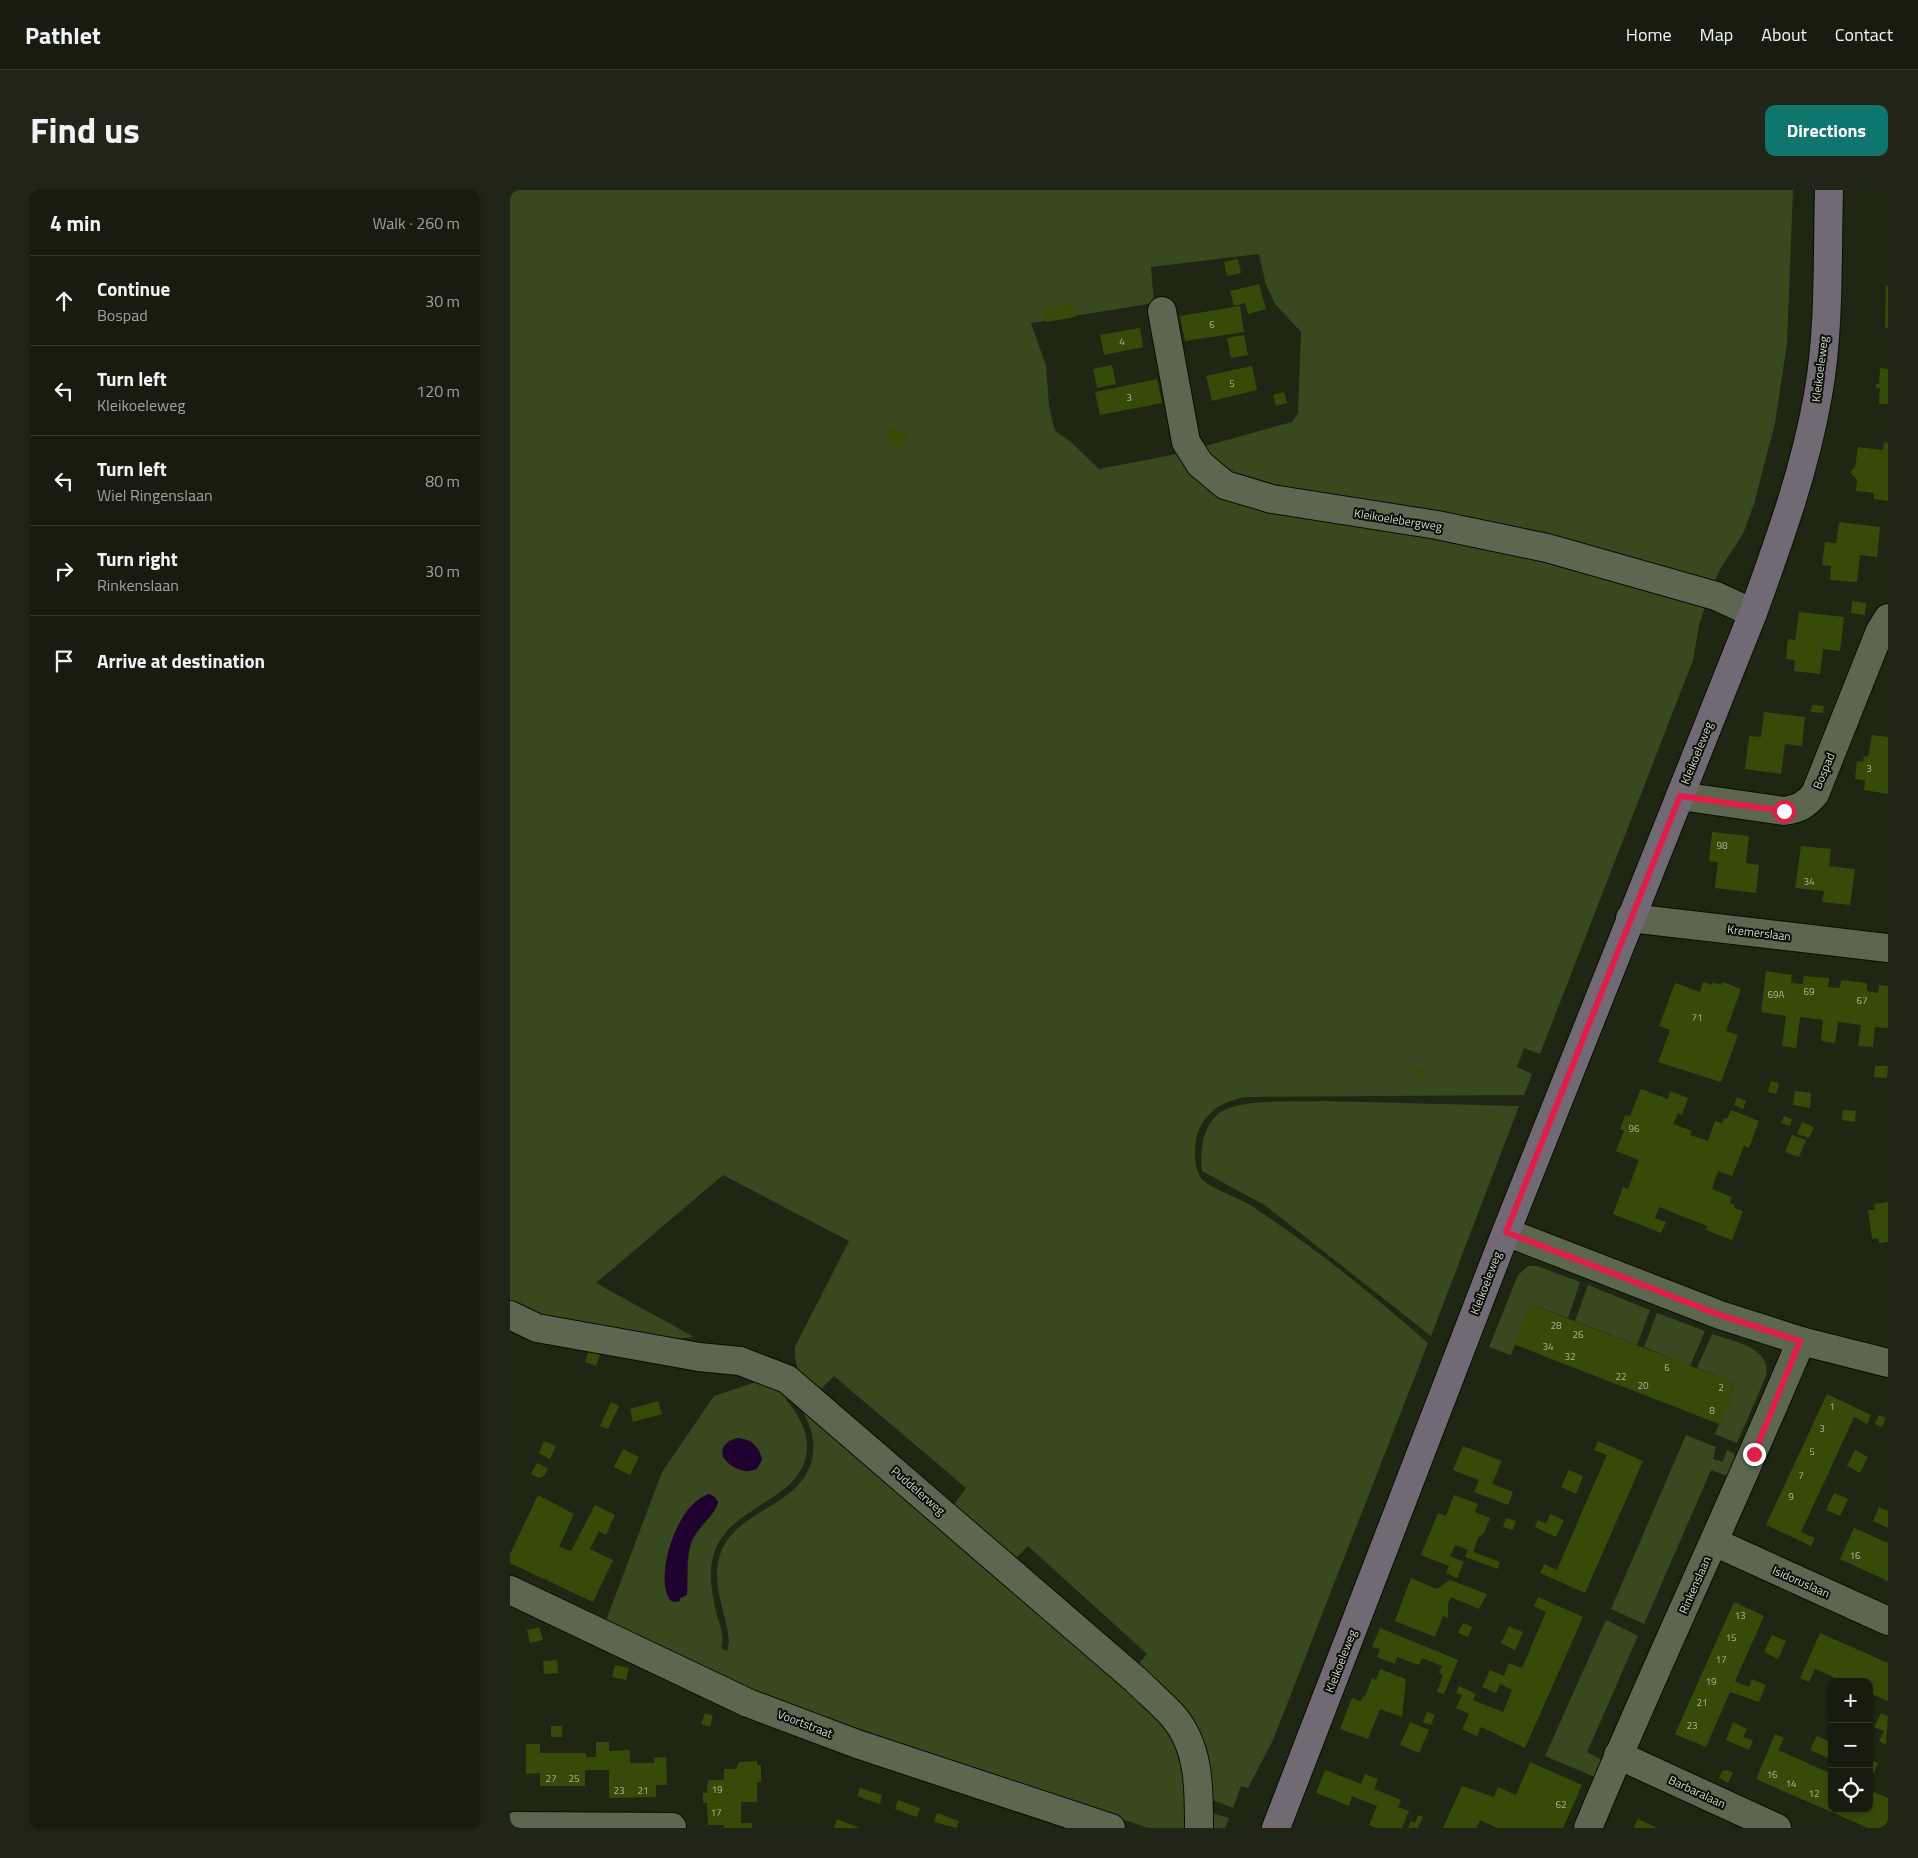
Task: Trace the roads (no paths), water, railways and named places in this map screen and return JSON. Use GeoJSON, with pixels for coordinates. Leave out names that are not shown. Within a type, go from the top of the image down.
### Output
{"type":"FeatureCollection","features":[{"type":"Feature","properties":{"kind":"street","name":"Kleikoeleweg"},"geometry":{"type":"LineString","coordinates":[[1276,1828],[1506,1232],[1753,613],[1804,462],[1818,394],[1826,325],[1829,190]]}},
{"type":"Feature","properties":{"kind":"street","name":"Kleikoelebergweg"},"geometry":{"type":"LineString","coordinates":[[1162,311],[1186,442],[1200,464],[1225,485],[1272,499],[1437,525],[1546,548],[1716,596],[1753,613]]}},
{"type":"Feature","properties":{"kind":"street","name":"Bospad"},"geometry":{"type":"LineString","coordinates":[[1680,796],[1784,811],[1796,810],[1807,804],[1815,794],[1880,631],[1888,618]]}},
{"type":"Feature","properties":{"kind":"street","name":"Kremerslaan"},"geometry":{"type":"LineString","coordinates":[[1630,918],[1888,948]]}},
{"type":"Feature","properties":{"kind":"street"},"geometry":{"type":"LineString","coordinates":[[1506,1232],[1720,1315],[1800,1341],[1888,1363]]}},
{"type":"Feature","properties":{"kind":"street","name":"Puddelerweg"},"geometry":{"type":"LineString","coordinates":[[510,1315],[537,1328],[699,1357],[740,1361],[787,1379],[1129,1674],[1173,1716],[1187,1737],[1195,1759],[1199,1828]]}},
{"type":"Feature","properties":{"kind":"street","name":"Rinkenslaan"},"geometry":{"type":"LineString","coordinates":[[1588,1828],[1800,1341]]}},
{"type":"Feature","properties":{"kind":"street","name":"Isidoruslaan"},"geometry":{"type":"LineString","coordinates":[[1714,1542],[1888,1621]]}},
{"type":"Feature","properties":{"kind":"street","name":"Voortstraat"},"geometry":{"type":"LineString","coordinates":[[510,1590],[748,1702],[857,1744],[1111,1828]]}},
{"type":"Feature","properties":{"kind":"street","name":"Barbaralaan"},"geometry":{"type":"LineString","coordinates":[[1618,1756],[1777,1828]]}},
{"type":"Feature","properties":{"kind":"street"},"geometry":{"type":"LineString","coordinates":[[513,1825],[672,1827]]}}]}
